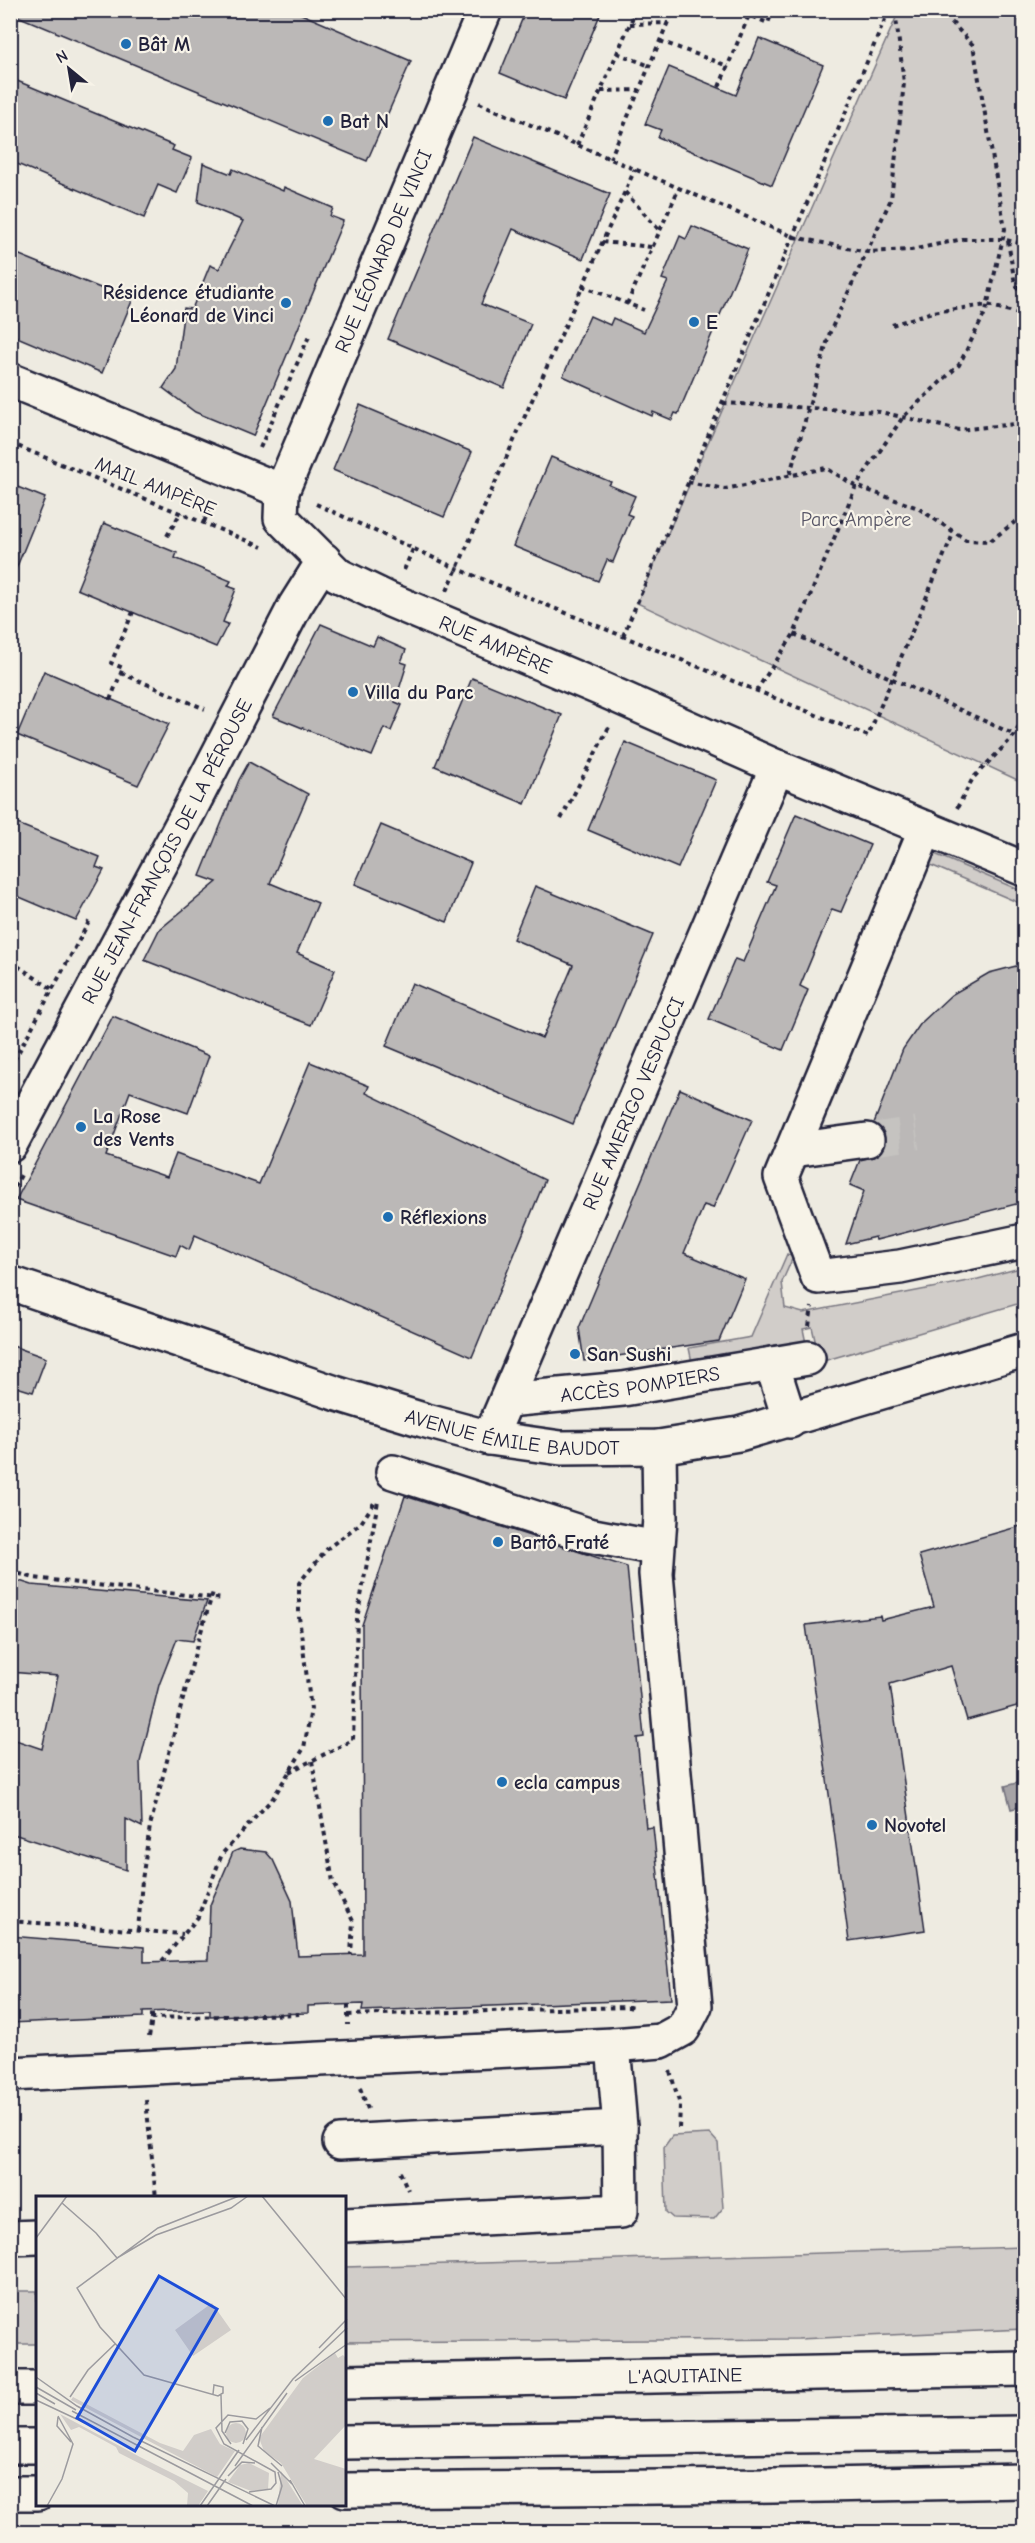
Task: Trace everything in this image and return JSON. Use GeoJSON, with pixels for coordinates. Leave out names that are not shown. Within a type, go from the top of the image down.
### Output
{"type":"FeatureCollection","features":[{"type":"Feature","properties":{"kind":"main road","name":"RUE LÉONARD DE VINCI"},"geometry":{"type":"LineString","coordinates":[[294,495],[485,10]]}},
{"type":"Feature","properties":{"kind":"main road"},"geometry":{"type":"LineString","coordinates":[[10,380],[294,495]]}},
{"type":"Feature","properties":{"kind":"main road","name":"RUE AMPÈRE"},"geometry":{"type":"LineString","coordinates":[[294,495],[281,518],[338,575],[390,600],[599,688],[777,767],[1024,869]]}},
{"type":"Feature","properties":{"kind":"main road","name":"RUE JEAN-FRANÇOIS DE LA PÉROUSE"},"geometry":{"type":"LineString","coordinates":[[10,1145],[181,826],[295,606],[324,560]]}},
{"type":"Feature","properties":{"kind":"main road","name":"RUE AMERIGO VESPUCCI"},"geometry":{"type":"LineString","coordinates":[[490,1438],[777,767]]}},
{"type":"Feature","properties":{"kind":"main road"},"geometry":{"type":"LineString","coordinates":[[934,831],[781,1177],[818,1277],[900,1267],[1024,1241]]}},
{"type":"Feature","properties":{"kind":"main road"},"geometry":{"type":"LineString","coordinates":[[792,1150],[867,1140]]}},
{"type":"Feature","properties":{"kind":"main road","name":"AVENUE ÉMILE BAUDOT"},"geometry":{"type":"LineString","coordinates":[[10,1283],[338,1394],[490,1438],[561,1448],[659,1447],[739,1434],[790,1421],[1024,1350]]}},
{"type":"Feature","properties":{"kind":"main road","name":"ACCÈS POMPIERS"},"geometry":{"type":"LineString","coordinates":[[507,1400],[623,1389],[808,1358]]}},
{"type":"Feature","properties":{"kind":"main road"},"geometry":{"type":"LineString","coordinates":[[772,1364],[790,1421]]}},
{"type":"Feature","properties":{"kind":"main road"},"geometry":{"type":"LineString","coordinates":[[10,2074],[613,2045],[662,2041],[683,2030],[695,2006],[656,1574],[659,1447]]}},
{"type":"Feature","properties":{"kind":"main road"},"geometry":{"type":"LineString","coordinates":[[393,1472],[588,1535],[657,1548]]}},
{"type":"Feature","properties":{"kind":"main road"},"geometry":{"type":"LineString","coordinates":[[346,2225],[621,2211],[620,2127],[613,2045]]}},
{"type":"Feature","properties":{"kind":"main road"},"geometry":{"type":"LineString","coordinates":[[340,2142],[620,2127]]}},
{"type":"Feature","properties":{"kind":"main road"},"geometry":{"type":"LineString","coordinates":[[10,2238],[36,2237]]}},
{"type":"Feature","properties":{"kind":"main road","name":"L'AQUITAINE"},"geometry":{"type":"LineString","coordinates":[[346,2382],[1024,2368]]}},
{"type":"Feature","properties":{"kind":"main road"},"geometry":{"type":"LineString","coordinates":[[10,2388],[36,2388]]}},
{"type":"Feature","properties":{"kind":"main road"},"geometry":{"type":"LineString","coordinates":[[346,2442],[1024,2433]]}},
{"type":"Feature","properties":{"kind":"main road"},"geometry":{"type":"LineString","coordinates":[[10,2446],[36,2446]]}},
{"type":"Feature","properties":{"kind":"main road"},"geometry":{"type":"LineString","coordinates":[[346,2490],[1024,2481]]}},
{"type":"Feature","properties":{"kind":"main road"},"geometry":{"type":"LineString","coordinates":[[10,2493],[36,2493]]}},
{"type":"Feature","properties":{"kind":"path"},"geometry":{"type":"LineString","coordinates":[[577,145],[636,10]]}},
{"type":"Feature","properties":{"kind":"path"},"geometry":{"type":"LineString","coordinates":[[610,159],[673,10]]}},
{"type":"Feature","properties":{"kind":"path"},"geometry":{"type":"LineString","coordinates":[[736,10],[768,22],[773,10]]}},
{"type":"Feature","properties":{"kind":"path"},"geometry":{"type":"LineString","coordinates":[[623,636],[889,10]]}},
{"type":"Feature","properties":{"kind":"path"},"geometry":{"type":"LineString","coordinates":[[790,474],[830,332],[891,199],[904,83],[895,10]]}},
{"type":"Feature","properties":{"kind":"path"},"geometry":{"type":"LineString","coordinates":[[756,691],[794,634],[856,486],[903,417],[958,365],[988,305],[1005,229],[973,45],[940,10]]}},
{"type":"Feature","properties":{"kind":"path"},"geometry":{"type":"LineString","coordinates":[[719,87],[749,15]]}},
{"type":"Feature","properties":{"kind":"path"},"geometry":{"type":"LineString","coordinates":[[630,24],[668,23]]}},
{"type":"Feature","properties":{"kind":"path"},"geometry":{"type":"LineString","coordinates":[[660,41],[728,66]]}},
{"type":"Feature","properties":{"kind":"path"},"geometry":{"type":"LineString","coordinates":[[617,53],[650,66]]}},
{"type":"Feature","properties":{"kind":"path"},"geometry":{"type":"LineString","coordinates":[[601,91],[639,90]]}},
{"type":"Feature","properties":{"kind":"path"},"geometry":{"type":"LineString","coordinates":[[475,101],[794,237],[867,252],[911,250],[963,240],[1002,239],[1024,244]]}},
{"type":"Feature","properties":{"kind":"path"},"geometry":{"type":"LineString","coordinates":[[458,569],[635,169]]}},
{"type":"Feature","properties":{"kind":"path"},"geometry":{"type":"LineString","coordinates":[[627,304],[679,188]]}},
{"type":"Feature","properties":{"kind":"path"},"geometry":{"type":"LineString","coordinates":[[625,192],[659,230]]}},
{"type":"Feature","properties":{"kind":"path"},"geometry":{"type":"LineString","coordinates":[[1008,241],[1014,278],[1024,305]]}},
{"type":"Feature","properties":{"kind":"path"},"geometry":{"type":"LineString","coordinates":[[602,243],[652,247]]}},
{"type":"Feature","properties":{"kind":"path"},"geometry":{"type":"LineString","coordinates":[[582,286],[644,310]]}},
{"type":"Feature","properties":{"kind":"path"},"geometry":{"type":"LineString","coordinates":[[892,325],[932,312],[988,305],[1024,315]]}},
{"type":"Feature","properties":{"kind":"path"},"geometry":{"type":"LineString","coordinates":[[723,403],[880,412],[959,430],[1024,423]]}},
{"type":"Feature","properties":{"kind":"path","name":"MAIL AMPÈRE"},"geometry":{"type":"LineString","coordinates":[[10,443],[268,549]]}},
{"type":"Feature","properties":{"kind":"path"},"geometry":{"type":"LineString","coordinates":[[688,482],[725,489],[826,468],[856,486],[918,508],[953,534],[966,540],[990,541],[1024,515]]}},
{"type":"Feature","properties":{"kind":"path"},"geometry":{"type":"LineString","coordinates":[[294,495],[458,569],[868,736],[953,534]]}},
{"type":"Feature","properties":{"kind":"path"},"geometry":{"type":"LineString","coordinates":[[167,536],[181,513]]}},
{"type":"Feature","properties":{"kind":"path"},"geometry":{"type":"LineString","coordinates":[[110,700],[123,668],[111,663],[133,612]]}},
{"type":"Feature","properties":{"kind":"path"},"geometry":{"type":"LineString","coordinates":[[794,634],[1015,735]]}},
{"type":"Feature","properties":{"kind":"path"},"geometry":{"type":"LineString","coordinates":[[121,673],[206,709]]}},
{"type":"Feature","properties":{"kind":"path"},"geometry":{"type":"LineString","coordinates":[[934,831],[973,778],[1015,735],[1024,714]]}},
{"type":"Feature","properties":{"kind":"path"},"geometry":{"type":"LineString","coordinates":[[561,819],[612,719]]}},
{"type":"Feature","properties":{"kind":"path"},"geometry":{"type":"LineString","coordinates":[[10,961],[52,990]]}},
{"type":"Feature","properties":{"kind":"path"},"geometry":{"type":"LineString","coordinates":[[162,1961],[198,1917],[222,1854],[273,1798],[304,1748],[311,1709],[299,1617],[299,1583],[328,1548],[362,1523],[380,1494],[357,1619],[353,1740],[289,1773]]}},
{"type":"Feature","properties":{"kind":"path"},"geometry":{"type":"LineString","coordinates":[[10,1571],[34,1578],[223,1599]]}},
{"type":"Feature","properties":{"kind":"path"},"geometry":{"type":"LineString","coordinates":[[138,1930],[141,1880],[150,1826],[213,1592]]}},
{"type":"Feature","properties":{"kind":"path"},"geometry":{"type":"LineString","coordinates":[[312,1761],[333,1882],[353,1921],[351,1954]]}},
{"type":"Feature","properties":{"kind":"path"},"geometry":{"type":"LineString","coordinates":[[10,1921],[184,1934]]}},
{"type":"Feature","properties":{"kind":"path"},"geometry":{"type":"LineString","coordinates":[[152,2012],[152,2018]]}},
{"type":"Feature","properties":{"kind":"green space","name":"Parc Ampère"},"geometry":{"type":"Polygon","coordinates":[[[899,11],[1024,11],[1024,783],[637,603],[899,11]]]}},
{"type":"Feature","properties":{"kind":"green space"},"geometry":{"type":"Polygon","coordinates":[[[923,849],[1024,892],[1024,905],[919,860],[923,849]]]}},
{"type":"Feature","properties":{"kind":"green space"},"geometry":{"type":"Polygon","coordinates":[[[787,1254],[793,1257],[782,1282],[785,1308],[803,1313],[978,1279],[1024,1267],[1024,1302],[820,1362],[812,1327],[803,1329],[807,1348],[693,1367],[689,1348],[751,1337],[787,1254]]]}},
{"type":"Feature","properties":{"kind":"green space"},"geometry":{"type":"Polygon","coordinates":[[[710,2134],[718,2143],[723,2208],[714,2219],[673,2218],[666,2212],[664,2147],[672,2136],[710,2134]]]}},
{"type":"Feature","properties":{"kind":"green space"},"geometry":{"type":"Polygon","coordinates":[[[1024,2247],[1024,2329],[798,2339],[346,2342],[346,2267],[1024,2247]]]}},
{"type":"Feature","properties":{"kind":"green space"},"geometry":{"type":"Polygon","coordinates":[[[10,2291],[36,2291],[36,2344],[11,2344],[10,2291]]]}},
{"type":"Feature","properties":{"kind":"shaded area"},"geometry":{"type":"Polygon","coordinates":[[[1024,1781],[1024,1806],[1011,1809],[1005,1786],[1024,1781]]]}},
{"type":"Feature","properties":{"kind":"building","name":"Bat N"},"geometry":{"type":"Polygon","coordinates":[[[10,10],[292,10],[411,61],[367,161],[10,13],[10,10]]]}},
{"type":"Feature","properties":{"kind":"building"},"geometry":{"type":"Polygon","coordinates":[[[526,10],[602,10],[564,100],[500,73],[526,10]]]}},
{"type":"Feature","properties":{"kind":"building"},"geometry":{"type":"Polygon","coordinates":[[[759,38],[823,65],[772,185],[658,137],[661,130],[645,124],[669,67],[736,95],[759,38]]]}},
{"type":"Feature","properties":{"kind":"building"},"geometry":{"type":"Polygon","coordinates":[[[10,78],[174,146],[172,150],[192,158],[177,193],[158,185],[144,218],[10,161],[10,78]]]}},
{"type":"Feature","properties":{"kind":"building"},"geometry":{"type":"Polygon","coordinates":[[[473,137],[610,194],[583,259],[513,229],[481,304],[531,324],[504,388],[388,339],[473,137]]]}},
{"type":"Feature","properties":{"kind":"building","name":"Résidence étudiante Léonard de Vinci"},"geometry":{"type":"Polygon","coordinates":[[[203,163],[231,174],[233,169],[283,191],[284,187],[333,208],[330,216],[343,221],[253,436],[195,412],[163,388],[176,369],[184,308],[192,309],[210,265],[219,269],[243,221],[198,202],[203,163]]]}},
{"type":"Feature","properties":{"kind":"building","name":"E"},"geometry":{"type":"Polygon","coordinates":[[[692,226],[748,249],[678,414],[675,413],[672,420],[653,412],[652,416],[563,376],[590,316],[610,325],[613,318],[644,332],[668,281],[662,279],[680,236],[686,239],[692,226]]]}},
{"type":"Feature","properties":{"kind":"building"},"geometry":{"type":"Polygon","coordinates":[[[10,251],[132,301],[102,373],[10,334],[10,251]]]}},
{"type":"Feature","properties":{"kind":"building"},"geometry":{"type":"Polygon","coordinates":[[[360,405],[472,452],[444,517],[333,470],[360,405]]]}},
{"type":"Feature","properties":{"kind":"building"},"geometry":{"type":"Polygon","coordinates":[[[551,457],[611,482],[609,485],[635,496],[627,514],[632,516],[613,562],[607,560],[598,581],[513,546],[551,457]]]}},
{"type":"Feature","properties":{"kind":"building"},"geometry":{"type":"Polygon","coordinates":[[[10,484],[45,498],[11,581],[10,581],[10,484]]]}},
{"type":"Feature","properties":{"kind":"building"},"geometry":{"type":"Polygon","coordinates":[[[104,523],[177,553],[175,558],[231,581],[228,586],[236,589],[223,622],[228,624],[216,647],[77,589],[104,523]]]}},
{"type":"Feature","properties":{"kind":"building","name":"Villa du Parc"},"geometry":{"type":"Polygon","coordinates":[[[321,624],[373,646],[377,637],[406,650],[401,662],[407,664],[395,702],[402,705],[391,731],[384,728],[372,756],[273,716],[321,624]]]}},
{"type":"Feature","properties":{"kind":"building"},"geometry":{"type":"Polygon","coordinates":[[[44,671],[169,724],[138,785],[17,735],[44,671]]]}},
{"type":"Feature","properties":{"kind":"building"},"geometry":{"type":"Polygon","coordinates":[[[472,678],[562,715],[525,804],[435,766],[472,678]]]}},
{"type":"Feature","properties":{"kind":"building"},"geometry":{"type":"Polygon","coordinates":[[[625,742],[716,780],[678,868],[588,830],[625,742]]]}},
{"type":"Feature","properties":{"kind":"building"},"geometry":{"type":"Polygon","coordinates":[[[249,762],[308,794],[270,883],[318,903],[297,953],[335,970],[311,1025],[144,960],[159,930],[217,882],[200,876],[239,780],[249,762]]]}},
{"type":"Feature","properties":{"kind":"building"},"geometry":{"type":"Polygon","coordinates":[[[796,814],[870,845],[841,912],[832,909],[800,986],[808,990],[783,1050],[709,1019],[735,959],[743,962],[776,885],[767,882],[796,814]]]}},
{"type":"Feature","properties":{"kind":"building"},"geometry":{"type":"Polygon","coordinates":[[[10,821],[100,857],[96,867],[104,870],[76,921],[10,893],[10,821]]]}},
{"type":"Feature","properties":{"kind":"building"},"geometry":{"type":"Polygon","coordinates":[[[381,825],[471,863],[447,922],[355,884],[381,825]]]}},
{"type":"Feature","properties":{"kind":"building"},"geometry":{"type":"Polygon","coordinates":[[[535,886],[653,935],[573,1124],[386,1046],[412,983],[542,1038],[573,965],[513,939],[535,886]]]}},
{"type":"Feature","properties":{"kind":"building"},"geometry":{"type":"Polygon","coordinates":[[[1024,964],[1024,1202],[876,1240],[875,1237],[846,1244],[864,1191],[850,1185],[860,1160],[878,1155],[884,1147],[886,1138],[882,1129],[874,1123],[903,1049],[921,1023],[951,995],[989,973],[1024,964]]]}},
{"type":"Feature","properties":{"kind":"building","name":"Réflexions"},"geometry":{"type":"Polygon","coordinates":[[[113,1016],[209,1056],[188,1113],[130,1092],[106,1156],[167,1177],[176,1154],[259,1184],[310,1062],[369,1086],[366,1093],[545,1180],[472,1357],[195,1235],[189,1250],[180,1245],[176,1256],[16,1200],[113,1016]]]}},
{"type":"Feature","properties":{"kind":"building"},"geometry":{"type":"Polygon","coordinates":[[[680,1089],[752,1120],[713,1208],[704,1205],[684,1253],[745,1279],[719,1341],[584,1361],[579,1328],[680,1089]]]}},
{"type":"Feature","properties":{"kind":"building"},"geometry":{"type":"Polygon","coordinates":[[[10,1345],[46,1358],[33,1392],[10,1385],[10,1345]]]}},
{"type":"Feature","properties":{"kind":"building","name":"ecla campus"},"geometry":{"type":"Polygon","coordinates":[[[405,1496],[627,1567],[644,1737],[637,1738],[646,1828],[653,1827],[671,1999],[362,2011],[363,2004],[308,2006],[308,2013],[210,2016],[210,2010],[143,2012],[143,2017],[10,2023],[10,1936],[144,1947],[144,1962],[208,1960],[210,1905],[233,1852],[240,1849],[266,1852],[273,1860],[292,1901],[298,1956],[363,1954],[362,1625],[405,1496]]]}},
{"type":"Feature","properties":{"kind":"building","name":"Novotel"},"geometry":{"type":"Polygon","coordinates":[[[1024,1525],[1024,1704],[967,1720],[951,1666],[890,1684],[925,1930],[849,1941],[806,1625],[880,1616],[881,1620],[934,1607],[919,1555],[1024,1525]]]}},
{"type":"Feature","properties":{"kind":"building"},"geometry":{"type":"Polygon","coordinates":[[[10,1578],[32,1585],[207,1601],[193,1641],[177,1639],[159,1685],[140,1762],[142,1827],[126,1819],[126,1870],[10,1833],[10,1738],[42,1749],[58,1676],[10,1672],[10,1578]]]}},
{"type":"Feature","properties":{"kind":"tunnel"},"geometry":{"type":"LineString","coordinates":[[867,1140],[917,1133]]}},
{"type":"Feature","properties":{"kind":"place","name":"Bât M"},"geometry":{"type":"Point","coordinates":[126,44]}},
{"type":"Feature","properties":{"kind":"place","name":"Bat N"},"geometry":{"type":"Point","coordinates":[328,121]}},
{"type":"Feature","properties":{"kind":"place","name":"Résidence étudiante Léonard de Vinci"},"geometry":{"type":"Point","coordinates":[286,303]}},
{"type":"Feature","properties":{"kind":"place","name":"E"},"geometry":{"type":"Point","coordinates":[694,322]}},
{"type":"Feature","properties":{"kind":"place","name":"Villa du Parc"},"geometry":{"type":"Point","coordinates":[353,692]}},
{"type":"Feature","properties":{"kind":"place","name":"La Rose des Vents"},"geometry":{"type":"Point","coordinates":[81,1127]}},
{"type":"Feature","properties":{"kind":"place","name":"Réflexions"},"geometry":{"type":"Point","coordinates":[388,1217]}},
{"type":"Feature","properties":{"kind":"place","name":"San Sushi"},"geometry":{"type":"Point","coordinates":[575,1354]}},
{"type":"Feature","properties":{"kind":"place","name":"Bartô Fraté"},"geometry":{"type":"Point","coordinates":[498,1542]}},
{"type":"Feature","properties":{"kind":"place","name":"ecla campus"},"geometry":{"type":"Point","coordinates":[502,1782]}},
{"type":"Feature","properties":{"kind":"place","name":"Novotel"},"geometry":{"type":"Point","coordinates":[872,1825]}}]}
